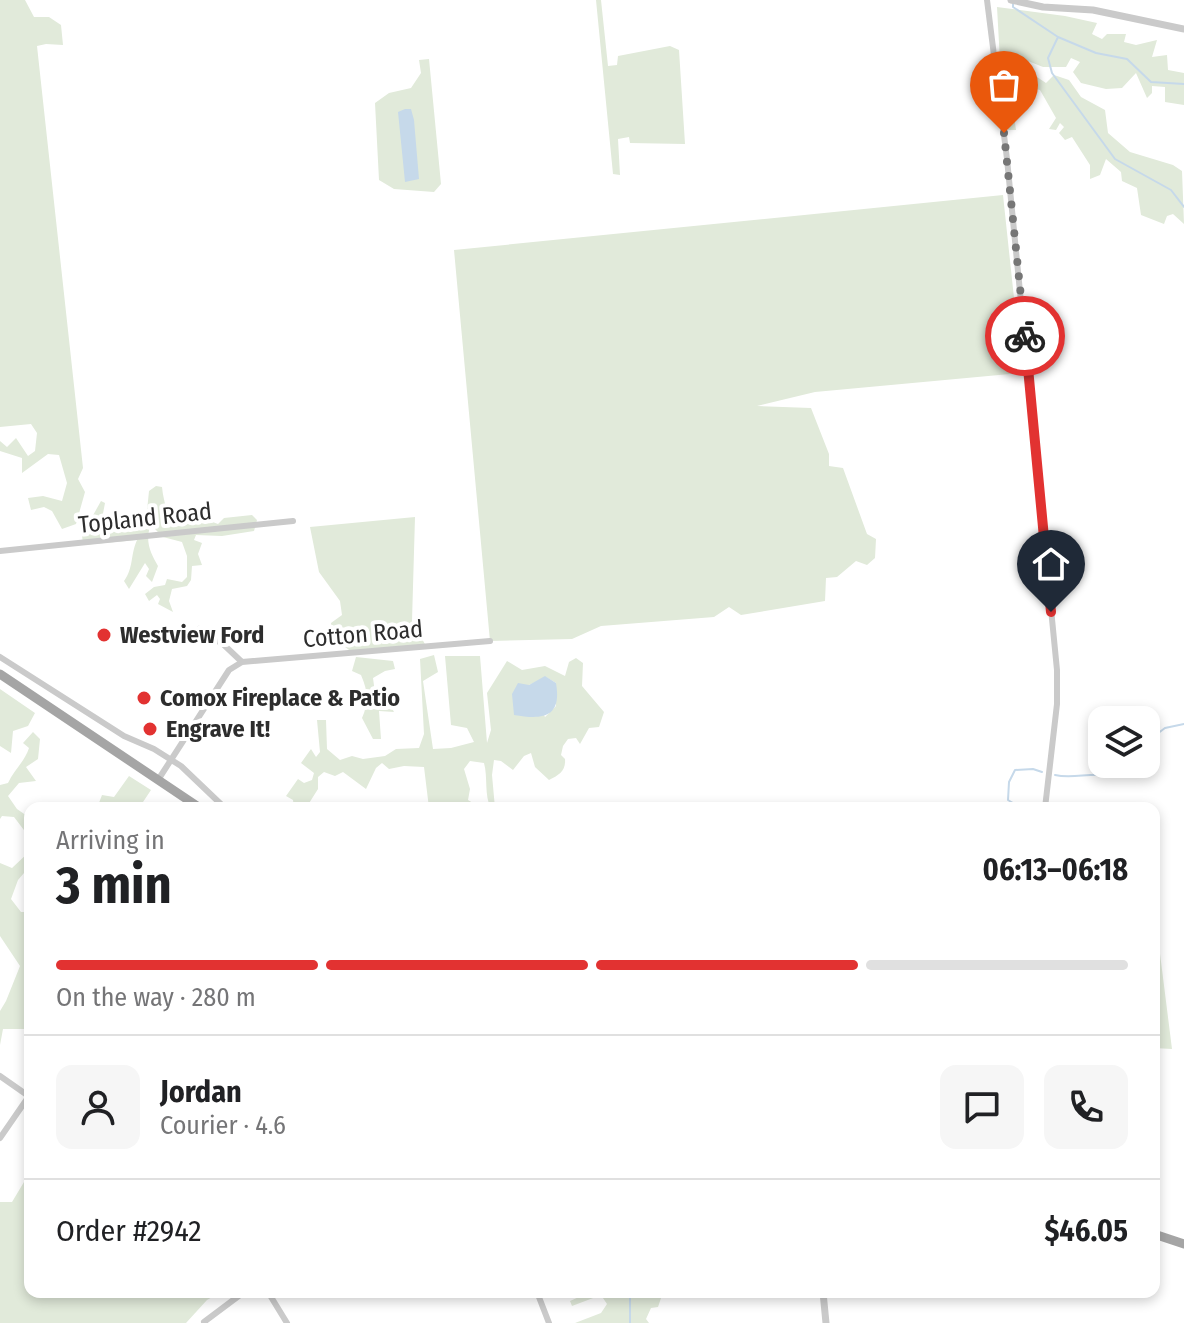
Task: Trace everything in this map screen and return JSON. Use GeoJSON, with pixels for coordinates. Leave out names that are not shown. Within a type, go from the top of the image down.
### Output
{"type":"FeatureCollection","features":[{"type":"Feature","properties":{"kind":"main road"},"geometry":{"type":"LineString","coordinates":[[0,674],[191,802]]}},
{"type":"Feature","properties":{"kind":"main road"},"geometry":{"type":"LineString","coordinates":[[1160,1236],[1184,1244]]}},
{"type":"Feature","properties":{"kind":"street"},"geometry":{"type":"LineString","coordinates":[[987,0],[1007,159],[1057,670],[1057,704],[1046,802]]}},
{"type":"Feature","properties":{"kind":"street"},"geometry":{"type":"LineString","coordinates":[[1011,0],[1093,10],[1184,29]]}},
{"type":"Feature","properties":{"kind":"street","name":"Topland Road"},"geometry":{"type":"LineString","coordinates":[[0,551],[293,521]]}},
{"type":"Feature","properties":{"kind":"street"},"geometry":{"type":"LineString","coordinates":[[158,780],[229,670],[242,662],[224,645],[199,629]]}},
{"type":"Feature","properties":{"kind":"street","name":"Cotton Road"},"geometry":{"type":"LineString","coordinates":[[242,662],[490,641]]}},
{"type":"Feature","properties":{"kind":"street"},"geometry":{"type":"LineString","coordinates":[[0,657],[124,736],[171,760],[198,780],[219,802]]}},
{"type":"Feature","properties":{"kind":"street"},"geometry":{"type":"LineString","coordinates":[[0,1076],[24,1093]]}},
{"type":"Feature","properties":{"kind":"street"},"geometry":{"type":"LineString","coordinates":[[0,1138],[24,1105]]}},
{"type":"Feature","properties":{"kind":"street"},"geometry":{"type":"LineString","coordinates":[[204,1322],[236,1298]]}},
{"type":"Feature","properties":{"kind":"street"},"geometry":{"type":"LineString","coordinates":[[272,1298],[287,1323]]}},
{"type":"Feature","properties":{"kind":"street"},"geometry":{"type":"LineString","coordinates":[[539,1298],[549,1323]]}},
{"type":"Feature","properties":{"kind":"street"},"geometry":{"type":"LineString","coordinates":[[824,1298],[826,1323]]}},
{"type":"Feature","properties":{"kind":"green space"},"geometry":{"type":"Polygon","coordinates":[[[0,0],[25,0],[34,17],[49,17],[61,25],[63,45],[37,46],[83,468],[78,479],[85,492],[76,524],[62,529],[52,511],[44,507],[31,510],[28,498],[43,496],[62,501],[67,483],[59,455],[48,454],[22,473],[22,458],[0,451],[0,441],[7,447],[16,438],[28,456],[35,451],[37,433],[31,424],[0,427],[0,0]]]}},
{"type":"Feature","properties":{"kind":"green space"},"geometry":{"type":"Polygon","coordinates":[[[596,0],[601,0],[608,66],[617,65],[618,56],[670,46],[679,50],[685,144],[630,143],[629,137],[618,139],[620,175],[613,174],[596,0]]]}},
{"type":"Feature","properties":{"kind":"green space"},"geometry":{"type":"Polygon","coordinates":[[[997,7],[1097,23],[1092,34],[1102,39],[1107,34],[1126,34],[1124,42],[1136,45],[1157,40],[1152,57],[1167,55],[1168,70],[1184,73],[1184,105],[1165,102],[1165,87],[1152,86],[1152,93],[1147,98],[1136,73],[1122,88],[1106,89],[1081,83],[1073,72],[1080,62],[1071,58],[1066,67],[1043,67],[1023,59],[1004,67],[1000,61],[997,7]]]}},
{"type":"Feature","properties":{"kind":"green space"},"geometry":{"type":"Polygon","coordinates":[[[429,59],[441,184],[434,192],[394,189],[379,180],[375,103],[389,93],[411,88],[421,73],[419,60],[429,59]]]}},
{"type":"Feature","properties":{"kind":"green space"},"geometry":{"type":"Polygon","coordinates":[[[1031,73],[1046,83],[1054,75],[1069,80],[1081,97],[1105,110],[1108,133],[1130,152],[1173,165],[1182,171],[1184,224],[1173,214],[1167,216],[1164,224],[1141,215],[1137,188],[1122,181],[1121,172],[1106,159],[1100,175],[1090,179],[1090,165],[1072,137],[1065,140],[1059,133],[1064,127],[1060,123],[1056,130],[1049,129],[1056,118],[1040,90],[1013,83],[1010,87],[1016,130],[1008,130],[1002,81],[1011,74],[1023,79],[1031,73]]]}},
{"type":"Feature","properties":{"kind":"green space"},"geometry":{"type":"Polygon","coordinates":[[[1003,195],[1022,373],[815,392],[757,406],[811,408],[829,454],[829,466],[843,468],[867,534],[876,539],[875,558],[867,565],[856,561],[837,577],[826,578],[825,601],[741,615],[729,607],[714,617],[601,626],[572,639],[490,641],[454,250],[1003,195]]]}},
{"type":"Feature","properties":{"kind":"green space"},"geometry":{"type":"Polygon","coordinates":[[[156,486],[162,487],[167,519],[185,523],[202,518],[218,524],[224,518],[252,515],[257,520],[254,531],[222,536],[196,535],[194,540],[202,543],[198,554],[202,565],[192,566],[191,580],[187,586],[172,589],[169,601],[173,612],[158,604],[160,599],[157,595],[149,601],[145,594],[154,587],[165,585],[167,579],[182,582],[187,577],[187,556],[182,542],[163,537],[152,526],[152,517],[147,511],[149,491],[156,486]]]}},
{"type":"Feature","properties":{"kind":"green space"},"geometry":{"type":"Polygon","coordinates":[[[101,501],[105,503],[101,524],[150,527],[148,543],[158,566],[152,582],[146,576],[149,569],[145,563],[129,589],[124,581],[137,540],[83,545],[82,535],[101,501]]]}},
{"type":"Feature","properties":{"kind":"green space"},"geometry":{"type":"Polygon","coordinates":[[[415,517],[412,621],[426,646],[353,653],[332,637],[331,623],[342,615],[340,601],[319,572],[310,527],[415,517]]]}},
{"type":"Feature","properties":{"kind":"green space"},"geometry":{"type":"Polygon","coordinates":[[[434,655],[438,672],[423,681],[433,749],[474,742],[467,728],[451,725],[445,656],[480,656],[487,743],[491,730],[487,693],[507,661],[522,670],[545,666],[565,676],[569,662],[576,658],[583,663],[582,686],[604,712],[599,727],[589,728],[580,744],[576,738],[568,739],[561,755],[565,759],[563,770],[549,780],[535,767],[531,753],[524,756],[513,770],[494,760],[494,802],[489,802],[488,798],[484,763],[470,761],[464,769],[470,789],[468,800],[471,802],[428,802],[424,767],[389,769],[382,763],[376,768],[366,789],[343,772],[335,776],[324,772],[318,777],[318,789],[310,802],[293,802],[286,796],[298,779],[304,783],[312,780],[314,773],[301,763],[311,749],[316,757],[320,752],[317,720],[326,720],[327,749],[340,760],[352,756],[363,759],[385,756],[396,749],[419,748],[424,734],[420,659],[434,655]],[[546,677],[529,685],[545,717],[556,706],[556,683],[546,677]]]}},
{"type":"Feature","properties":{"kind":"green space"},"geometry":{"type":"Polygon","coordinates":[[[356,657],[393,661],[395,669],[373,678],[375,693],[380,699],[388,700],[394,712],[379,711],[381,739],[373,739],[362,718],[367,696],[361,675],[352,671],[356,657]]]}},
{"type":"Feature","properties":{"kind":"green space"},"geometry":{"type":"Polygon","coordinates":[[[0,689],[35,713],[28,726],[13,731],[11,753],[0,746],[0,689]]]}},
{"type":"Feature","properties":{"kind":"green space"},"geometry":{"type":"Polygon","coordinates":[[[33,732],[40,739],[38,759],[26,767],[36,781],[19,783],[8,796],[24,814],[24,830],[14,817],[2,816],[0,819],[0,785],[8,783],[25,757],[29,748],[23,743],[33,732]]]}},
{"type":"Feature","properties":{"kind":"green space"},"geometry":{"type":"Polygon","coordinates":[[[129,776],[151,790],[143,802],[99,802],[102,795],[114,797],[129,776]]]}},
{"type":"Feature","properties":{"kind":"green space"},"geometry":{"type":"Polygon","coordinates":[[[24,857],[24,873],[11,899],[24,912],[24,1029],[3,1029],[0,1045],[0,1011],[20,966],[0,936],[0,863],[12,868],[24,857]]]}},
{"type":"Feature","properties":{"kind":"green space"},"geometry":{"type":"Polygon","coordinates":[[[1160,954],[1172,1049],[1160,1048],[1160,954]]]}},
{"type":"Feature","properties":{"kind":"green space"},"geometry":{"type":"Polygon","coordinates":[[[24,1182],[24,1298],[210,1298],[186,1323],[0,1323],[0,1202],[12,1202],[24,1182]]]}},
{"type":"Feature","properties":{"kind":"green space"},"geometry":{"type":"Polygon","coordinates":[[[577,1298],[593,1298],[572,1306],[570,1301],[577,1298]]]}},
{"type":"Feature","properties":{"kind":"green space"},"geometry":{"type":"Polygon","coordinates":[[[603,1298],[661,1298],[658,1307],[651,1308],[646,1319],[649,1323],[575,1323],[601,1313],[607,1304],[603,1298]]]}},
{"type":"Feature","properties":{"kind":"water"},"geometry":{"type":"Polygon","coordinates":[[[411,109],[414,120],[419,179],[405,182],[398,112],[411,109]]]}},
{"type":"Feature","properties":{"kind":"water"},"geometry":{"type":"Polygon","coordinates":[[[545,676],[556,683],[553,710],[542,716],[514,715],[512,694],[518,683],[529,685],[545,676]]]}},
{"type":"Feature","properties":{"kind":"waterway"},"geometry":{"type":"LineString","coordinates":[[1013,1],[1013,7],[1058,37],[1096,53],[1127,59],[1151,82],[1184,84]]}},
{"type":"Feature","properties":{"kind":"waterway"},"geometry":{"type":"LineString","coordinates":[[1058,37],[1048,58],[1052,73],[1115,159],[1171,190],[1184,207]]}},
{"type":"Feature","properties":{"kind":"waterway"},"geometry":{"type":"LineString","coordinates":[[1160,732],[1184,724]]}},
{"type":"Feature","properties":{"kind":"waterway"},"geometry":{"type":"LineString","coordinates":[[1011,802],[1008,800],[1009,782],[1015,770],[1042,772]]}},
{"type":"Feature","properties":{"kind":"waterway"},"geometry":{"type":"LineString","coordinates":[[1055,775],[1088,775]]}},
{"type":"Feature","properties":{"kind":"waterway"},"geometry":{"type":"LineString","coordinates":[[630,1298],[630,1323]]}},
{"type":"Feature","properties":{"kind":"way so far"},"geometry":{"type":"LineString","coordinates":[[1004,133],[1025,336]]}},
{"type":"Feature","properties":{"kind":"place","name":"Westview Ford"},"geometry":{"type":"Point","coordinates":[104,635]}},
{"type":"Feature","properties":{"kind":"place","name":"Comox Fireplace & Patio"},"geometry":{"type":"Point","coordinates":[144,698]}},
{"type":"Feature","properties":{"kind":"place","name":"Engrave It!"},"geometry":{"type":"Point","coordinates":[150,729]}},
{"type":"Feature","properties":{"kind":"route"},"geometry":{"type":"LineString","coordinates":[[1025,336],[1051,612]]}}]}
